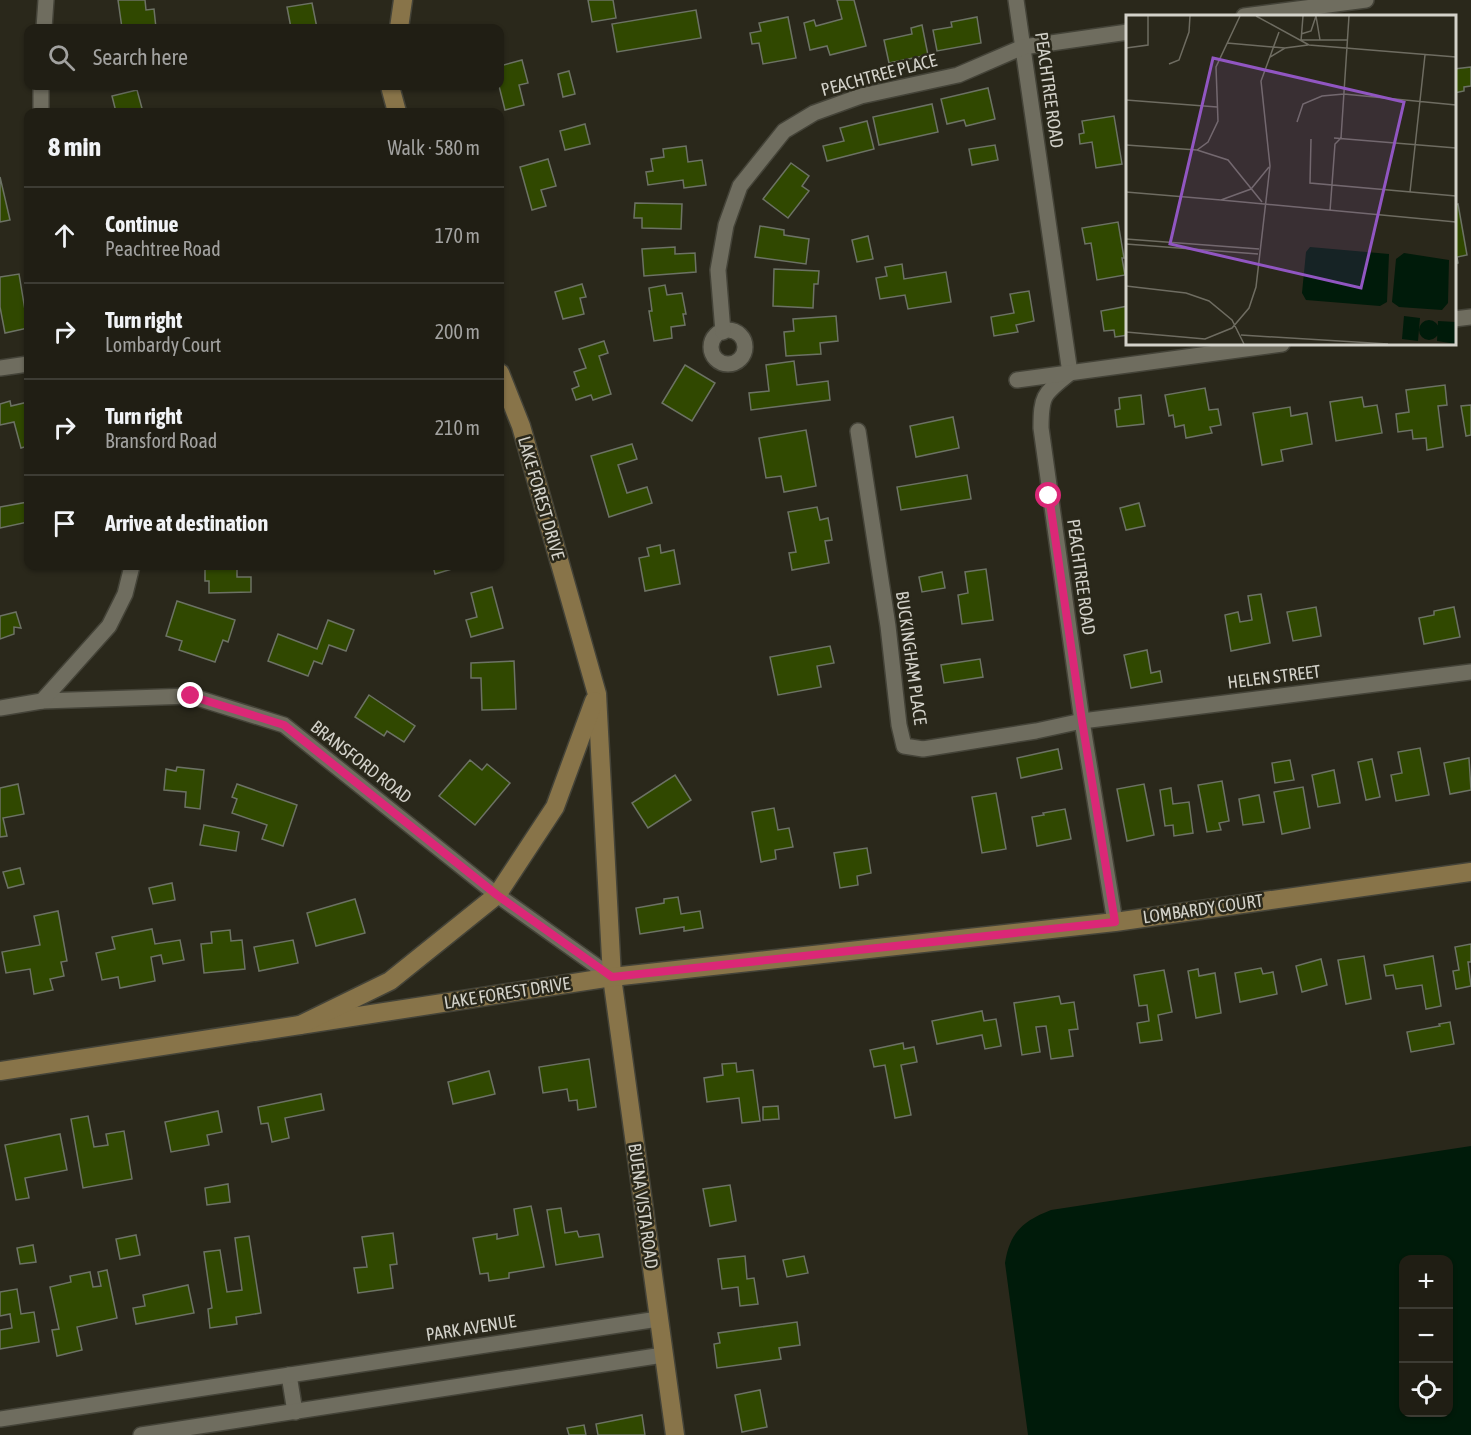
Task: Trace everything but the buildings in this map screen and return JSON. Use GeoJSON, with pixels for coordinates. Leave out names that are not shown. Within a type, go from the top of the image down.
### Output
{"type":"FeatureCollection","features":[{"type":"Feature","properties":{"kind":"street"},"geometry":{"type":"LineString","coordinates":[[44,24],[46,0]]}},
{"type":"Feature","properties":{"kind":"street"},"geometry":{"type":"LineString","coordinates":[[400,24],[403,0]]}},
{"type":"Feature","properties":{"kind":"street","name":"PEACHTREE ROAD"},"geometry":{"type":"LineString","coordinates":[[1016,0],[1070,373],[1045,393],[1041,409],[1041,428],[1082,721],[1115,922]]}},
{"type":"Feature","properties":{"kind":"street"},"geometry":{"type":"LineString","coordinates":[[1252,15],[1366,0]]}},
{"type":"Feature","properties":{"kind":"street","name":"PEACHTREE PLACE"},"geometry":{"type":"LineString","coordinates":[[723,332],[718,270],[726,225],[740,186],[784,131],[824,110],[861,96],[958,75],[1023,46],[1126,32]]}},
{"type":"Feature","properties":{"kind":"street"},"geometry":{"type":"LineString","coordinates":[[41,90],[41,108]]}},
{"type":"Feature","properties":{"kind":"street"},"geometry":{"type":"LineString","coordinates":[[391,90],[396,108]]}},
{"type":"Feature","properties":{"kind":"street"},"geometry":{"type":"LineString","coordinates":[[1456,319],[1471,317]]}},
{"type":"Feature","properties":{"kind":"street"},"geometry":{"type":"LineString","coordinates":[[1017,381],[1275,345]]}},
{"type":"Feature","properties":{"kind":"street"},"geometry":{"type":"LineString","coordinates":[[0,368],[24,365]]}},
{"type":"Feature","properties":{"kind":"street","name":"LAKE FOREST DRIVE"},"geometry":{"type":"LineString","coordinates":[[0,1071],[612,977],[597,694],[520,426],[504,384]]}},
{"type":"Feature","properties":{"kind":"street","name":"BUCKINGHAM PLACE"},"geometry":{"type":"LineString","coordinates":[[858,431],[888,626],[899,725],[904,746],[923,749],[1036,731],[1082,721]]}},
{"type":"Feature","properties":{"kind":"street"},"geometry":{"type":"LineString","coordinates":[[42,701],[109,627],[124,594],[131,570]]}},
{"type":"Feature","properties":{"kind":"street","name":"HELEN STREET"},"geometry":{"type":"LineString","coordinates":[[1082,721],[1471,672]]}},
{"type":"Feature","properties":{"kind":"street","name":"LAKE FOREST DRIVE"},"geometry":{"type":"LineString","coordinates":[[300,1025],[390,981],[497,895],[555,807],[597,694]]}},
{"type":"Feature","properties":{"kind":"street","name":"BRANSFORD ROAD"},"geometry":{"type":"LineString","coordinates":[[0,708],[42,701],[191,696],[284,725],[497,895],[612,977]]}},
{"type":"Feature","properties":{"kind":"street","name":"LOMBARDY COURT"},"geometry":{"type":"LineString","coordinates":[[612,977],[1115,922],[1471,872]]}},
{"type":"Feature","properties":{"kind":"street","name":"BUENA VISTA ROAD"},"geometry":{"type":"LineString","coordinates":[[612,977],[675,1435]]}},
{"type":"Feature","properties":{"kind":"street","name":"PARK AVENUE"},"geometry":{"type":"LineString","coordinates":[[0,1419],[658,1319]]}},
{"type":"Feature","properties":{"kind":"street"},"geometry":{"type":"LineString","coordinates":[[141,1435],[663,1355]]}},
{"type":"Feature","properties":{"kind":"street"},"geometry":{"type":"LineString","coordinates":[[289,1375],[295,1412]]}},
{"type":"Feature","properties":{"kind":"shaded area"},"geometry":{"type":"Polygon","coordinates":[[[1471,1146],[1471,1435],[1028,1435],[1005,1263],[1014,1236],[1025,1223],[1051,1210],[1471,1146]]]}},
{"type":"Feature","properties":{"kind":"route"},"geometry":{"type":"LineString","coordinates":[[191,696],[284,725],[497,895],[612,977],[1115,922],[1082,721],[1049,496]]}}]}
